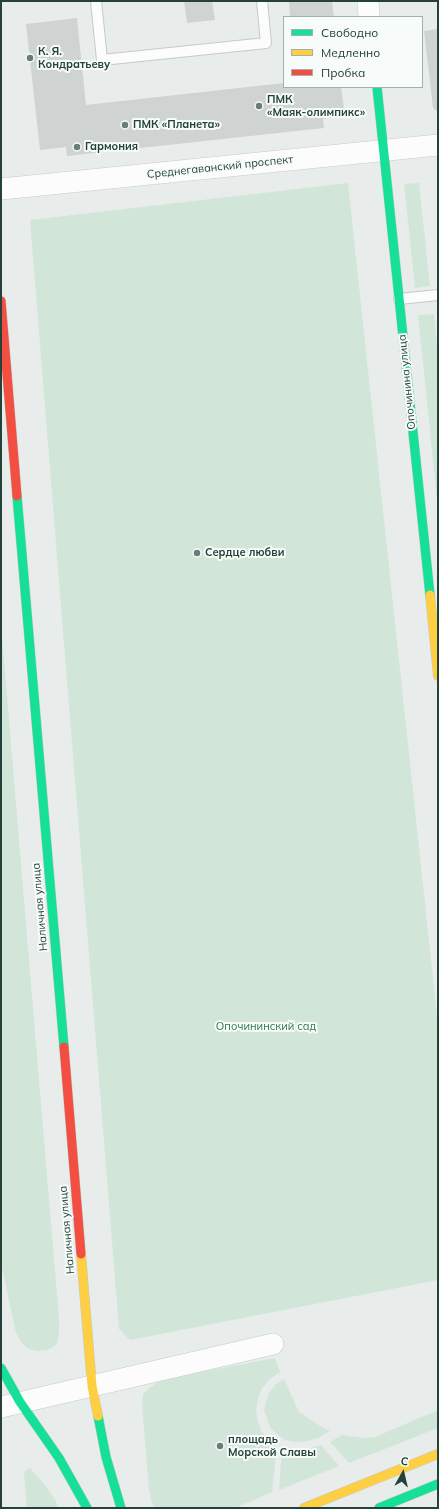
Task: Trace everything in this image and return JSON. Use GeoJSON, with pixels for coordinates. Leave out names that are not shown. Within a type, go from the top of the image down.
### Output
{"type":"FeatureCollection","features":[{"type":"Feature","properties":{"kind":"main road","name":"Опочинина улица"},"geometry":{"type":"LineString","coordinates":[[377,88],[438,676]]}},
{"type":"Feature","properties":{"kind":"main road","name":"Наличная улица"},"geometry":{"type":"LineString","coordinates":[[1,301],[92,1386],[106,1457],[121,1508]]}},
{"type":"Feature","properties":{"kind":"main road"},"geometry":{"type":"LineString","coordinates":[[1,1368],[10,1404],[59,1458],[87,1508]]}},
{"type":"Feature","properties":{"kind":"main road"},"geometry":{"type":"LineString","coordinates":[[316,1506],[438,1454]]}},
{"type":"Feature","properties":{"kind":"main road"},"geometry":{"type":"LineString","coordinates":[[379,1508],[438,1484]]}},
{"type":"Feature","properties":{"kind":"street"},"geometry":{"type":"LineString","coordinates":[[368,1],[369,16]]}},
{"type":"Feature","properties":{"kind":"street","name":"Среднегаванский проспект"},"geometry":{"type":"LineString","coordinates":[[1,189],[438,145]]}},
{"type":"Feature","properties":{"kind":"street"},"geometry":{"type":"LineString","coordinates":[[10,1404],[273,1344]]}},
{"type":"Feature","properties":{"kind":"lane"},"geometry":{"type":"LineString","coordinates":[[96,1],[102,60],[266,43],[262,1]]}},
{"type":"Feature","properties":{"kind":"lane"},"geometry":{"type":"LineString","coordinates":[[399,299],[438,295]]}},
{"type":"Feature","properties":{"kind":"green space","name":"Опочининский сад"},"geometry":{"type":"Polygon","coordinates":[[[348,183],[438,1025],[438,1280],[130,1340],[119,1329],[30,220],[348,183]]]}},
{"type":"Feature","properties":{"kind":"green space"},"geometry":{"type":"Polygon","coordinates":[[[419,183],[430,286],[415,288],[404,184],[419,183]]]}},
{"type":"Feature","properties":{"kind":"green space"},"geometry":{"type":"Polygon","coordinates":[[[434,314],[438,353],[438,509],[418,315],[434,314]]]}},
{"type":"Feature","properties":{"kind":"green space"},"geometry":{"type":"Polygon","coordinates":[[[1,624],[59,1319],[58,1340],[55,1346],[47,1350],[36,1351],[27,1348],[21,1342],[16,1333],[1,1263],[1,624]]]}},
{"type":"Feature","properties":{"kind":"green space"},"geometry":{"type":"Polygon","coordinates":[[[275,1358],[280,1372],[270,1379],[262,1388],[256,1410],[258,1422],[262,1432],[277,1447],[272,1492],[235,1508],[155,1508],[151,1500],[149,1489],[142,1405],[143,1394],[158,1382],[169,1378],[275,1358]]]}},
{"type":"Feature","properties":{"kind":"green space"},"geometry":{"type":"Polygon","coordinates":[[[284,1379],[299,1412],[330,1431],[318,1438],[297,1442],[285,1440],[271,1429],[264,1411],[266,1401],[269,1393],[276,1384],[284,1379]]]}},
{"type":"Feature","properties":{"kind":"green space"},"geometry":{"type":"Polygon","coordinates":[[[438,1410],[438,1428],[349,1463],[330,1442],[342,1435],[365,1438],[375,1437],[438,1410]]]}},
{"type":"Feature","properties":{"kind":"green space"},"geometry":{"type":"Polygon","coordinates":[[[321,1445],[339,1466],[279,1490],[282,1448],[301,1451],[321,1445]]]}},
{"type":"Feature","properties":{"kind":"green space"},"geometry":{"type":"Polygon","coordinates":[[[30,1468],[45,1485],[56,1501],[58,1508],[27,1508],[24,1472],[30,1468]]]}},
{"type":"Feature","properties":{"kind":"building"},"geometry":{"type":"Polygon","coordinates":[[[184,1],[212,1],[215,20],[187,23],[184,1]]]}},
{"type":"Feature","properties":{"kind":"building"},"geometry":{"type":"Polygon","coordinates":[[[289,1],[332,1],[334,16],[290,16],[289,1]]]}},
{"type":"Feature","properties":{"kind":"building"},"geometry":{"type":"Polygon","coordinates":[[[77,18],[86,105],[283,83],[283,88],[341,88],[345,116],[323,119],[324,128],[67,156],[66,147],[40,150],[26,24],[77,18]]]}},
{"type":"Feature","properties":{"kind":"building"},"geometry":{"type":"Polygon","coordinates":[[[438,29],[438,112],[433,108],[424,31],[438,29]]]}},
{"type":"Feature","properties":{"kind":"traffic: fast"},"geometry":{"type":"LineString","coordinates":[[377,88],[430,595]]}},
{"type":"Feature","properties":{"kind":"traffic: fast"},"geometry":{"type":"LineString","coordinates":[[17,496],[64,1047]]}},
{"type":"Feature","properties":{"kind":"traffic: fast"},"geometry":{"type":"LineString","coordinates":[[1,1368],[20,1402],[59,1458],[87,1508]]}},
{"type":"Feature","properties":{"kind":"traffic: fast"},"geometry":{"type":"LineString","coordinates":[[98,1416],[106,1457],[121,1508]]}},
{"type":"Feature","properties":{"kind":"traffic: fast"},"geometry":{"type":"LineString","coordinates":[[379,1508],[438,1484]]}},
{"type":"Feature","properties":{"kind":"traffic: slow"},"geometry":{"type":"LineString","coordinates":[[430,595],[438,676]]}},
{"type":"Feature","properties":{"kind":"traffic: slow"},"geometry":{"type":"LineString","coordinates":[[81,1254],[92,1386],[98,1416]]}},
{"type":"Feature","properties":{"kind":"traffic: slow"},"geometry":{"type":"LineString","coordinates":[[304,1508],[438,1454]]}},
{"type":"Feature","properties":{"kind":"traffic: jam"},"geometry":{"type":"LineString","coordinates":[[1,301],[17,496]]}},
{"type":"Feature","properties":{"kind":"traffic: jam"},"geometry":{"type":"LineString","coordinates":[[64,1047],[81,1254]]}},
{"type":"Feature","properties":{"kind":"place","name":"К. Я. Кондратьеву"},"geometry":{"type":"Point","coordinates":[30,58]}},
{"type":"Feature","properties":{"kind":"place","name":"ПМК «Маяк-олимпикс»"},"geometry":{"type":"Point","coordinates":[259,106]}},
{"type":"Feature","properties":{"kind":"place","name":"ПМК «Планета»"},"geometry":{"type":"Point","coordinates":[125,125]}},
{"type":"Feature","properties":{"kind":"place","name":"Гармония"},"geometry":{"type":"Point","coordinates":[77,147]}},
{"type":"Feature","properties":{"kind":"place","name":"Сердце любви"},"geometry":{"type":"Point","coordinates":[197,553]}},
{"type":"Feature","properties":{"kind":"place","name":"площадь Морской Славы"},"geometry":{"type":"Point","coordinates":[220,1446]}}]}
